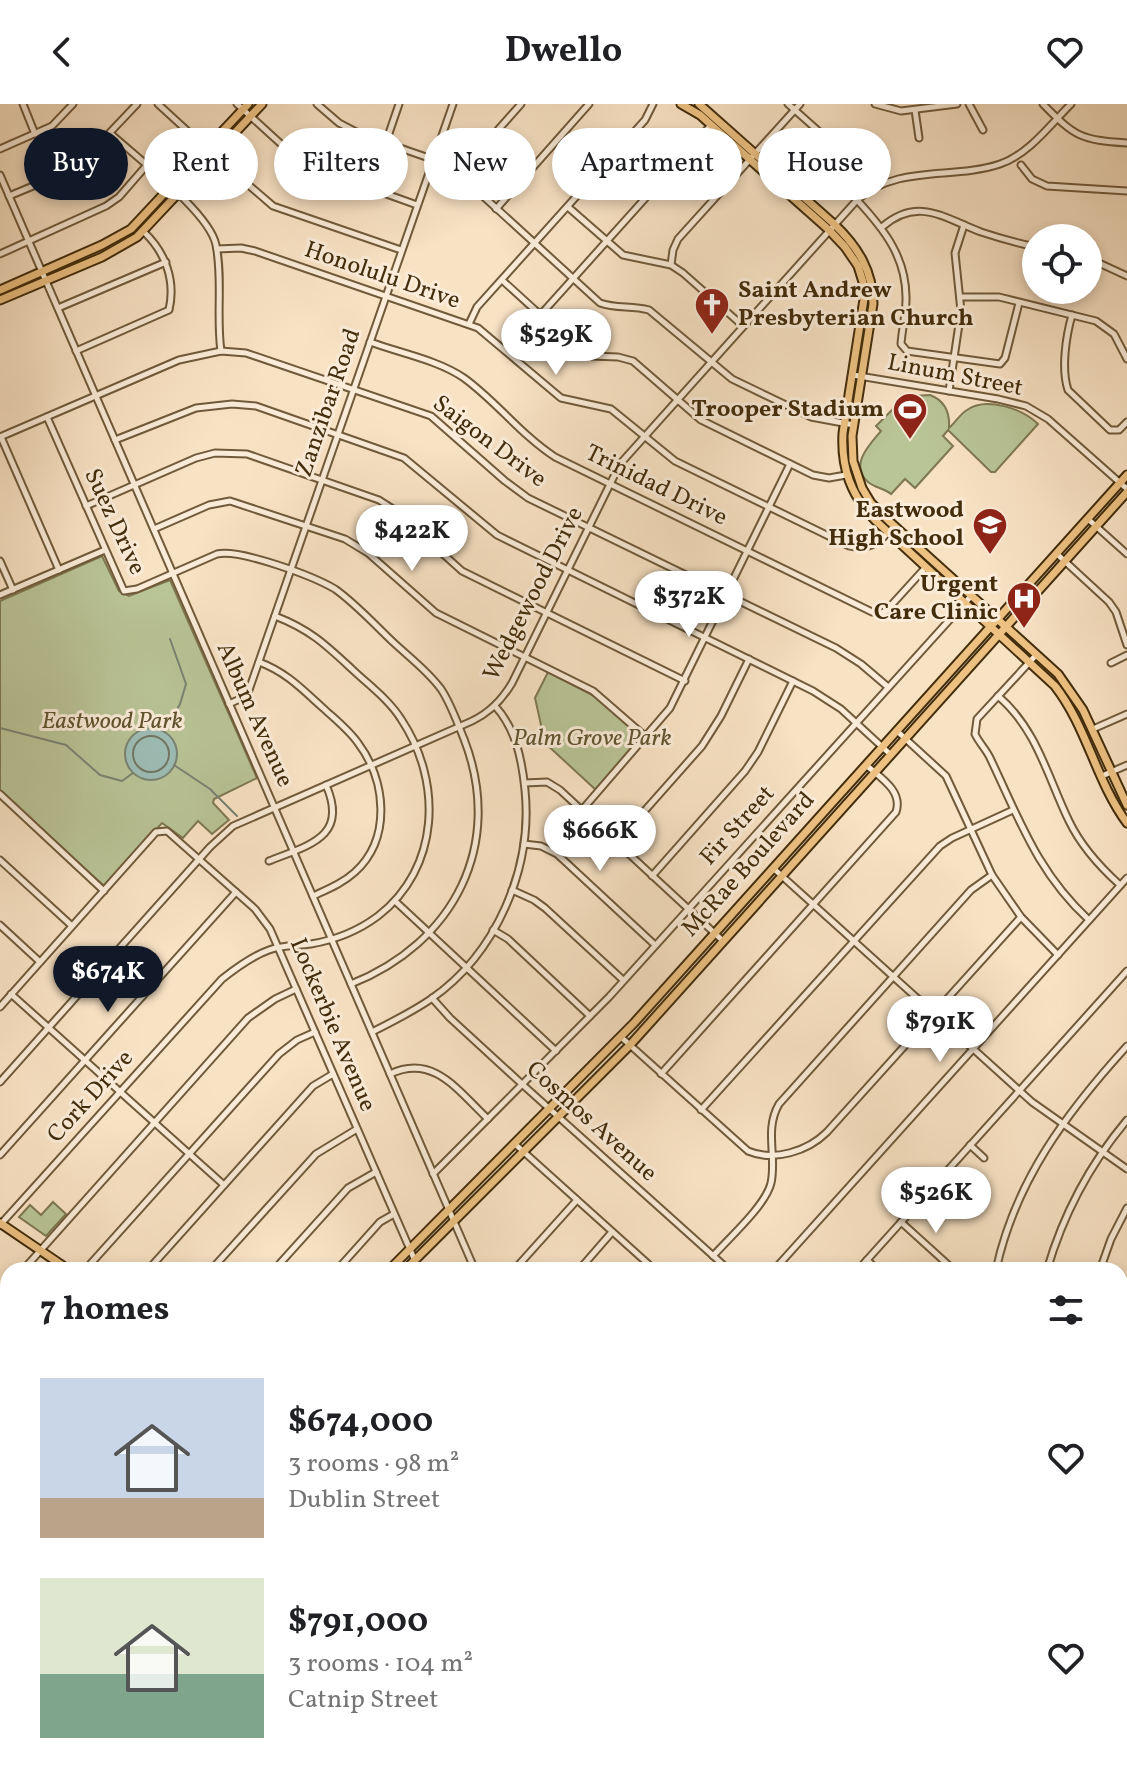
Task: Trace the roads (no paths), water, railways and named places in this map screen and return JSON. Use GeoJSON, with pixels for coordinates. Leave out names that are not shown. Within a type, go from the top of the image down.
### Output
{"type":"FeatureCollection","features":[{"type":"Feature","properties":{"kind":"main road"},"geometry":{"type":"LineString","coordinates":[[240,128],[262,104]]}},
{"type":"Feature","properties":{"kind":"main road"},"geometry":{"type":"LineString","coordinates":[[681,104],[753,157]]}},
{"type":"Feature","properties":{"kind":"main road"},"geometry":{"type":"LineString","coordinates":[[699,104],[832,227],[852,255],[863,282],[864,299],[852,452],[858,480],[871,503],[926,566],[996,622],[1006,626],[1068,686],[1093,729],[1127,805]]}},
{"type":"Feature","properties":{"kind":"main road"},"geometry":{"type":"LineString","coordinates":[[225,128],[243,106]]}},
{"type":"Feature","properties":{"kind":"main road"},"geometry":{"type":"LineString","coordinates":[[0,290],[131,229],[159,200]]}},
{"type":"Feature","properties":{"kind":"main road"},"geometry":{"type":"LineString","coordinates":[[0,300],[102,257],[144,232],[173,200]]}},
{"type":"Feature","properties":{"kind":"main road"},"geometry":{"type":"LineString","coordinates":[[858,376],[845,424],[846,475],[866,510],[968,599]]}},
{"type":"Feature","properties":{"kind":"main road","name":"McRae Boulevard"},"geometry":{"type":"LineString","coordinates":[[415,1260],[630,1045],[1096,526],[1125,488],[1127,475]]}},
{"type":"Feature","properties":{"kind":"main road","name":"McRae Boulevard"},"geometry":{"type":"LineString","coordinates":[[397,1262],[621,1037],[1088,519],[1125,488]]}},
{"type":"Feature","properties":{"kind":"main road"},"geometry":{"type":"LineString","coordinates":[[1071,538],[1079,545]]}},
{"type":"Feature","properties":{"kind":"main road"},"geometry":{"type":"LineString","coordinates":[[1027,588],[1034,595]]}},
{"type":"Feature","properties":{"kind":"main road"},"geometry":{"type":"LineString","coordinates":[[996,622],[1000,633],[1046,676],[1068,703],[1127,823]]}},
{"type":"Feature","properties":{"kind":"main road"},"geometry":{"type":"LineString","coordinates":[[485,1174],[493,1183]]}},
{"type":"Feature","properties":{"kind":"main road"},"geometry":{"type":"LineString","coordinates":[[0,1224],[58,1262]]}},
{"type":"Feature","properties":{"kind":"street"},"geometry":{"type":"LineString","coordinates":[[23,104],[33,128]]}},
{"type":"Feature","properties":{"kind":"street"},"geometry":{"type":"LineString","coordinates":[[48,128],[73,104]]}},
{"type":"Feature","properties":{"kind":"street"},"geometry":{"type":"LineString","coordinates":[[115,128],[137,104]]}},
{"type":"Feature","properties":{"kind":"street"},"geometry":{"type":"LineString","coordinates":[[158,104],[184,128]]}},
{"type":"Feature","properties":{"kind":"street"},"geometry":{"type":"LineString","coordinates":[[317,104],[347,128]]}},
{"type":"Feature","properties":{"kind":"street"},"geometry":{"type":"LineString","coordinates":[[391,128],[399,104]]}},
{"type":"Feature","properties":{"kind":"street","name":"Zanzibar Road"},"geometry":{"type":"LineString","coordinates":[[444,128],[453,104]]}},
{"type":"Feature","properties":{"kind":"street"},"geometry":{"type":"LineString","coordinates":[[500,128],[521,104]]}},
{"type":"Feature","properties":{"kind":"street"},"geometry":{"type":"LineString","coordinates":[[536,164],[589,104]]}},
{"type":"Feature","properties":{"kind":"street"},"geometry":{"type":"LineString","coordinates":[[469,324],[477,307],[645,120],[653,104]]}},
{"type":"Feature","properties":{"kind":"street"},"geometry":{"type":"LineString","coordinates":[[788,104],[815,128]]}},
{"type":"Feature","properties":{"kind":"street"},"geometry":{"type":"LineString","coordinates":[[671,265],[678,239],[800,104]]}},
{"type":"Feature","properties":{"kind":"street"},"geometry":{"type":"LineString","coordinates":[[875,104],[890,110],[957,104]]}},
{"type":"Feature","properties":{"kind":"street"},"geometry":{"type":"LineString","coordinates":[[969,104],[983,130]]}},
{"type":"Feature","properties":{"kind":"street"},"geometry":{"type":"LineString","coordinates":[[1043,104],[1069,130],[1087,139],[1127,143]]}},
{"type":"Feature","properties":{"kind":"street","name":"Wedgewood Drive"},"geometry":{"type":"LineString","coordinates":[[891,181],[1018,161],[1071,104]]}},
{"type":"Feature","properties":{"kind":"street"},"geometry":{"type":"LineString","coordinates":[[243,106],[250,116],[311,167],[417,205]]}},
{"type":"Feature","properties":{"kind":"street"},"geometry":{"type":"LineString","coordinates":[[915,110],[919,138]]}},
{"type":"Feature","properties":{"kind":"street"},"geometry":{"type":"LineString","coordinates":[[508,351],[711,125]]}},
{"type":"Feature","properties":{"kind":"street"},"geometry":{"type":"LineString","coordinates":[[0,149],[24,139]]}},
{"type":"Feature","properties":{"kind":"street"},"geometry":{"type":"LineString","coordinates":[[128,150],[144,164]]}},
{"type":"Feature","properties":{"kind":"street"},"geometry":{"type":"LineString","coordinates":[[1018,161],[1032,179],[1047,186],[1127,191]]}},
{"type":"Feature","properties":{"kind":"street"},"geometry":{"type":"LineString","coordinates":[[0,254],[106,206],[119,197],[144,168]]}},
{"type":"Feature","properties":{"kind":"street","name":"Album Avenue"},"geometry":{"type":"LineString","coordinates":[[0,175],[472,1262]]}},
{"type":"Feature","properties":{"kind":"street","name":"Zanzibar Road"},"geometry":{"type":"LineString","coordinates":[[229,704],[247,694],[259,662],[424,184]]}},
{"type":"Feature","properties":{"kind":"street"},"geometry":{"type":"LineString","coordinates":[[9,196],[24,190]]}},
{"type":"Feature","properties":{"kind":"street"},"geometry":{"type":"LineString","coordinates":[[258,193],[273,206],[401,250]]}},
{"type":"Feature","properties":{"kind":"street"},"geometry":{"type":"LineString","coordinates":[[183,200],[207,224],[217,249],[221,351]]}},
{"type":"Feature","properties":{"kind":"street"},"geometry":{"type":"LineString","coordinates":[[486,200],[594,299],[607,306],[636,306],[654,312],[732,379],[805,414],[854,425]]}},
{"type":"Feature","properties":{"kind":"street"},"geometry":{"type":"LineString","coordinates":[[496,209],[504,200]]}},
{"type":"Feature","properties":{"kind":"street"},"geometry":{"type":"LineString","coordinates":[[857,200],[882,227],[895,248],[907,299],[902,347],[907,351],[995,365],[1002,363],[1019,303]]}},
{"type":"Feature","properties":{"kind":"street","name":"Wedgewood Drive"},"geometry":{"type":"LineString","coordinates":[[0,1082],[233,826],[459,727],[495,706],[509,689],[526,657],[620,464],[857,200]]}},
{"type":"Feature","properties":{"kind":"street"},"geometry":{"type":"LineString","coordinates":[[568,207],[606,242],[630,258],[671,265],[683,273],[743,326]]}},
{"type":"Feature","properties":{"kind":"street"},"geometry":{"type":"LineString","coordinates":[[882,227],[900,215],[918,210],[936,213],[999,238],[1022,244]]}},
{"type":"Feature","properties":{"kind":"street"},"geometry":{"type":"LineString","coordinates":[[949,391],[960,320],[955,253],[964,225]]}},
{"type":"Feature","properties":{"kind":"street"},"geometry":{"type":"LineString","coordinates":[[76,351],[169,310],[166,262],[160,248],[144,232]]}},
{"type":"Feature","properties":{"kind":"street","name":"Honolulu Drive"},"geometry":{"type":"LineString","coordinates":[[217,249],[255,251],[469,324],[485,332],[554,394],[576,403],[607,407],[681,465],[855,548],[872,546],[891,529]]}},
{"type":"Feature","properties":{"kind":"street"},"geometry":{"type":"LineString","coordinates":[[58,308],[166,262]]}},
{"type":"Feature","properties":{"kind":"street"},"geometry":{"type":"LineString","coordinates":[[1102,264],[1127,276]]}},
{"type":"Feature","properties":{"kind":"street"},"geometry":{"type":"LineString","coordinates":[[502,280],[580,351],[591,356],[633,361],[711,425],[790,464],[818,477],[846,475]]}},
{"type":"Feature","properties":{"kind":"street"},"geometry":{"type":"LineString","coordinates":[[960,297],[990,296],[1096,321],[1109,329],[1127,359]]}},
{"type":"Feature","properties":{"kind":"street"},"geometry":{"type":"LineString","coordinates":[[1072,315],[1065,381],[1068,390],[1110,430],[1119,430],[1127,422]]}},
{"type":"Feature","properties":{"kind":"street","name":"Trinidad Drive"},"geometry":{"type":"LineString","coordinates":[[370,342],[462,377],[545,450],[880,614],[926,566]]}},
{"type":"Feature","properties":{"kind":"street","name":"Saigon Drive"},"geometry":{"type":"LineString","coordinates":[[0,437],[179,360],[221,351],[258,355],[431,416],[514,488],[836,648],[871,671],[888,687]]}},
{"type":"Feature","properties":{"kind":"street","name":"Linum Street"},"geometry":{"type":"LineString","coordinates":[[858,376],[1009,401],[1034,410],[1125,488]]}},
{"type":"Feature","properties":{"kind":"street"},"geometry":{"type":"LineString","coordinates":[[115,440],[184,411],[232,404],[268,409],[410,461],[483,526],[507,541],[822,696],[891,755]]}},
{"type":"Feature","properties":{"kind":"street","name":"Suez Drive"},"geometry":{"type":"LineString","coordinates":[[47,417],[124,591],[137,589],[228,552],[291,571],[323,582],[342,594],[434,681],[444,695],[472,761],[477,787],[477,837],[463,884],[448,911],[417,946],[390,966],[351,984]]}},
{"type":"Feature","properties":{"kind":"street"},"geometry":{"type":"LineString","coordinates":[[0,437],[59,570]]}},
{"type":"Feature","properties":{"kind":"street"},"geometry":{"type":"LineString","coordinates":[[86,506],[196,458],[234,452],[247,454],[379,500],[462,571],[685,681]]}},
{"type":"Feature","properties":{"kind":"street"},"geometry":{"type":"LineString","coordinates":[[582,810],[666,715],[790,464]]}},
{"type":"Feature","properties":{"kind":"street"},"geometry":{"type":"LineString","coordinates":[[154,529],[209,505],[230,501],[356,544],[436,613],[593,691],[647,738]]}},
{"type":"Feature","properties":{"kind":"street"},"geometry":{"type":"LineString","coordinates":[[1088,519],[1125,550]]}},
{"type":"Feature","properties":{"kind":"street"},"geometry":{"type":"LineString","coordinates":[[0,595],[105,550]]}},
{"type":"Feature","properties":{"kind":"street"},"geometry":{"type":"LineString","coordinates":[[1057,554],[1114,608],[1127,645]]}},
{"type":"Feature","properties":{"kind":"street"},"geometry":{"type":"LineString","coordinates":[[0,561],[13,590]]}},
{"type":"Feature","properties":{"kind":"street","name":"Fir Street"},"geometry":{"type":"LineString","coordinates":[[433,1174],[590,1016],[968,599]]}},
{"type":"Feature","properties":{"kind":"street","name":"Cork Drive"},"geometry":{"type":"LineString","coordinates":[[0,1224],[222,979],[256,956],[279,947],[332,940],[371,921],[395,901],[417,867],[428,836],[429,789],[414,746],[397,713],[310,632],[275,616]]}},
{"type":"Feature","properties":{"kind":"street"},"geometry":{"type":"LineString","coordinates":[[1037,654],[977,719],[974,729],[1046,872],[1089,920]]}},
{"type":"Feature","properties":{"kind":"street"},"geometry":{"type":"LineString","coordinates":[[1111,663],[1127,655]]}},
{"type":"Feature","properties":{"kind":"street"},"geometry":{"type":"LineString","coordinates":[[617,843],[698,753],[721,716],[749,659]]}},
{"type":"Feature","properties":{"kind":"street"},"geometry":{"type":"LineString","coordinates":[[259,662],[283,672],[356,739],[370,765],[382,806],[374,846],[361,866],[351,876],[313,896]]}},
{"type":"Feature","properties":{"kind":"street"},"geometry":{"type":"LineString","coordinates":[[652,876],[745,771],[758,752],[793,681]]}},
{"type":"Feature","properties":{"kind":"street"},"geometry":{"type":"LineString","coordinates":[[998,696],[1029,731],[1080,840],[1120,885]]}},
{"type":"Feature","properties":{"kind":"street"},"geometry":{"type":"LineString","coordinates":[[372,1032],[432,998],[466,967],[493,930],[512,890],[524,844],[527,810],[525,783],[511,726],[495,706]]}},
{"type":"Feature","properties":{"kind":"street"},"geometry":{"type":"LineString","coordinates":[[1093,729],[1127,714]]}},
{"type":"Feature","properties":{"kind":"street"},"geometry":{"type":"LineString","coordinates":[[897,731],[946,776],[992,875],[1021,917],[1058,955]]}},
{"type":"Feature","properties":{"kind":"street"},"geometry":{"type":"LineString","coordinates":[[661,1074],[896,812],[897,794],[866,765]]}},
{"type":"Feature","properties":{"kind":"street"},"geometry":{"type":"LineString","coordinates":[[1102,776],[1127,765]]}},
{"type":"Feature","properties":{"kind":"street"},"geometry":{"type":"LineString","coordinates":[[525,783],[542,781],[552,784],[723,941]]}},
{"type":"Feature","properties":{"kind":"street"},"geometry":{"type":"LineString","coordinates":[[269,861],[319,839],[331,823],[334,808],[326,785]]}},
{"type":"Feature","properties":{"kind":"street"},"geometry":{"type":"LineString","coordinates":[[0,794],[104,891],[0,1007]]}},
{"type":"Feature","properties":{"kind":"street"},"geometry":{"type":"LineString","coordinates":[[701,1110],[940,846],[1013,810]]}},
{"type":"Feature","properties":{"kind":"street","name":"Lockerbie Avenue"},"geometry":{"type":"LineString","coordinates":[[104,891],[156,832],[164,830],[261,915],[279,947],[415,1260]]}},
{"type":"Feature","properties":{"kind":"street"},"geometry":{"type":"LineString","coordinates":[[524,844],[541,846],[557,854],[655,945]]}},
{"type":"Feature","properties":{"kind":"street"},"geometry":{"type":"LineString","coordinates":[[0,860],[72,926]]}},
{"type":"Feature","properties":{"kind":"street"},"geometry":{"type":"LineString","coordinates":[[773,868],[1020,1090],[1062,1124],[1127,1169]]}},
{"type":"Feature","properties":{"kind":"street"},"geometry":{"type":"LineString","coordinates":[[713,1256],[767,1195],[772,1180],[771,1124],[779,1104],[971,890],[992,875]]}},
{"type":"Feature","properties":{"kind":"street"},"geometry":{"type":"LineString","coordinates":[[781,1262],[1127,878]]}},
{"type":"Feature","properties":{"kind":"street"},"geometry":{"type":"LineString","coordinates":[[512,890],[545,908],[623,980]]}},
{"type":"Feature","properties":{"kind":"street"},"geometry":{"type":"LineString","coordinates":[[0,1155],[236,892]]}},
{"type":"Feature","properties":{"kind":"street"},"geometry":{"type":"LineString","coordinates":[[395,901],[556,1051]]}},
{"type":"Feature","properties":{"kind":"street"},"geometry":{"type":"LineString","coordinates":[[621,1037],[748,1151],[757,1155],[797,1151],[822,1136],[1021,917]]}},
{"type":"Feature","properties":{"kind":"street"},"geometry":{"type":"LineString","coordinates":[[0,935],[2,927],[40,962]]}},
{"type":"Feature","properties":{"kind":"street"},"geometry":{"type":"LineString","coordinates":[[493,930],[508,939],[590,1016]]}},
{"type":"Feature","properties":{"kind":"street"},"geometry":{"type":"LineString","coordinates":[[867,1260],[1127,971]]}},
{"type":"Feature","properties":{"kind":"street"},"geometry":{"type":"LineString","coordinates":[[30,1262],[248,1018],[296,989]]}},
{"type":"Feature","properties":{"kind":"street"},"geometry":{"type":"LineString","coordinates":[[11,994],[224,1185]]}},
{"type":"Feature","properties":{"kind":"street","name":"Cosmos Avenue"},"geometry":{"type":"LineString","coordinates":[[432,998],[550,1110],[720,1262]]}},
{"type":"Feature","properties":{"kind":"street"},"geometry":{"type":"LineString","coordinates":[[92,1262],[284,1049],[315,1032]]}},
{"type":"Feature","properties":{"kind":"street"},"geometry":{"type":"LineString","coordinates":[[998,1262],[1022,1193],[1040,1158],[1082,1096],[1127,1046]]}},
{"type":"Feature","properties":{"kind":"street"},"geometry":{"type":"LineString","coordinates":[[390,1074],[411,1067],[433,1070],[488,1119]]}},
{"type":"Feature","properties":{"kind":"street"},"geometry":{"type":"LineString","coordinates":[[155,1262],[313,1086],[333,1074]]}},
{"type":"Feature","properties":{"kind":"street"},"geometry":{"type":"LineString","coordinates":[[1050,1262],[1067,1214],[1103,1152],[1127,1120]]}},
{"type":"Feature","properties":{"kind":"street"},"geometry":{"type":"LineString","coordinates":[[218,1262],[316,1154],[357,1129]]}},
{"type":"Feature","properties":{"kind":"street"},"geometry":{"type":"LineString","coordinates":[[515,1144],[647,1262]]}},
{"type":"Feature","properties":{"kind":"street"},"geometry":{"type":"LineString","coordinates":[[970,1145],[984,1158]]}},
{"type":"Feature","properties":{"kind":"street"},"geometry":{"type":"LineString","coordinates":[[281,1262],[348,1188],[376,1172]]}},
{"type":"Feature","properties":{"kind":"street"},"geometry":{"type":"LineString","coordinates":[[934,1184],[960,1208]]}},
{"type":"Feature","properties":{"kind":"street"},"geometry":{"type":"LineString","coordinates":[[521,1262],[577,1200]]}},
{"type":"Feature","properties":{"kind":"street"},"geometry":{"type":"LineString","coordinates":[[1103,1262],[1127,1208]]}},
{"type":"Feature","properties":{"kind":"street"},"geometry":{"type":"LineString","coordinates":[[344,1262],[380,1222],[394,1214]]}},
{"type":"Feature","properties":{"kind":"street"},"geometry":{"type":"LineString","coordinates":[[901,1222],[945,1262]]}},
{"type":"Feature","properties":{"kind":"street"},"geometry":{"type":"LineString","coordinates":[[586,1262],[612,1232]]}},
{"type":"Feature","properties":{"kind":"water"},"geometry":{"type":"Polygon","coordinates":[[[151,728],[169,736],[177,754],[169,772],[151,780],[133,772],[125,754],[133,736],[151,728]]]}},
{"type":"Feature","properties":{"kind":"waterway"},"geometry":{"type":"LineString","coordinates":[[164,732],[180,704],[186,684],[170,639]]}},
{"type":"Feature","properties":{"kind":"waterway"},"geometry":{"type":"LineString","coordinates":[[0,728],[66,745],[100,775],[122,781],[133,773]]}},
{"type":"Feature","properties":{"kind":"waterway"},"geometry":{"type":"LineString","coordinates":[[174,765],[210,789],[237,816]]}},
{"type":"Feature","properties":{"kind":"place","name":"Saint Andrew Presbyterian Church"},"geometry":{"type":"Point","coordinates":[712,336]}},
{"type":"Feature","properties":{"kind":"place","name":"Trooper Stadium"},"geometry":{"type":"Point","coordinates":[910,441]}},
{"type":"Feature","properties":{"kind":"place","name":"Eastwood High School"},"geometry":{"type":"Point","coordinates":[990,556]}},
{"type":"Feature","properties":{"kind":"place","name":"Urgent Care Clinic"},"geometry":{"type":"Point","coordinates":[1024,630]}},
{"type":"Feature","properties":{"kind":"park label","name":"Eastwood Park"},"geometry":{"type":"Point","coordinates":[112,722]}},
{"type":"Feature","properties":{"kind":"park label","name":"Palm Grove Park"},"geometry":{"type":"Point","coordinates":[592,739]}}]}
